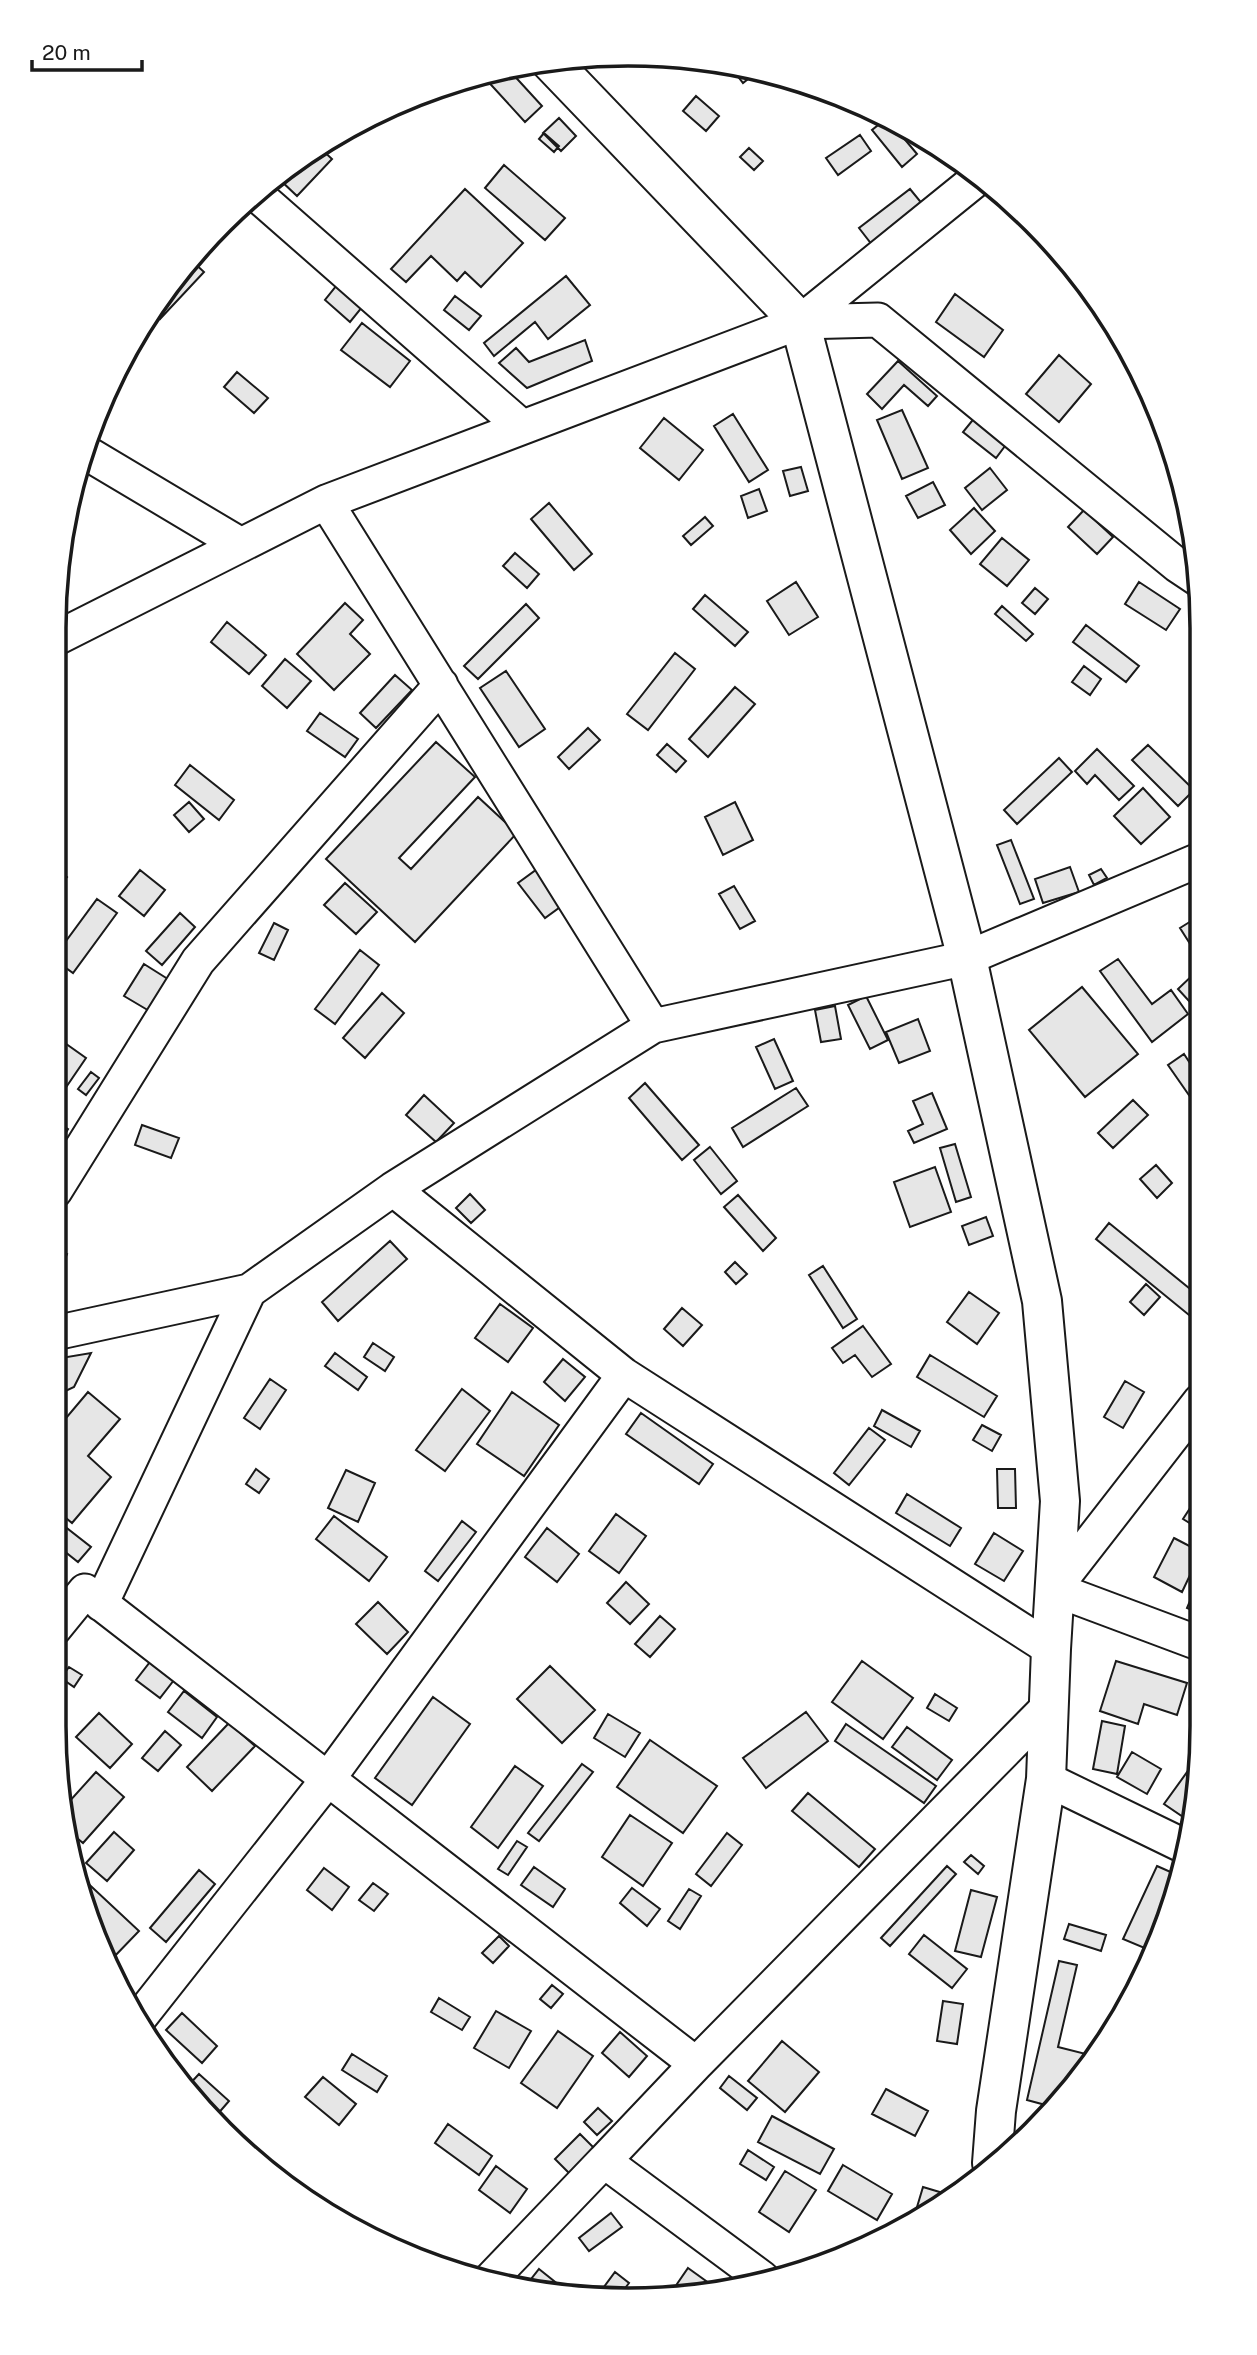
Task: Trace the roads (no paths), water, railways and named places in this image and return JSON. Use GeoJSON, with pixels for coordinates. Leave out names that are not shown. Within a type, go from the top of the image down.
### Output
{"type":"FeatureCollection","features":[{"type":"Feature","properties":{"kind":"street"},"geometry":{"type":"LineString","coordinates":[[559,71],[800,322],[967,958],[1042,1301],[1060,1501],[1046,1779],[996,2111],[993,2154]]}},
{"type":"Feature","properties":{"kind":"street"},"geometry":{"type":"LineString","coordinates":[[66,633],[326,502],[800,322],[971,183]]}},
{"type":"Feature","properties":{"kind":"street"},"geometry":{"type":"LineString","coordinates":[[264,201],[522,427]]}},
{"type":"Feature","properties":{"kind":"street"},"geometry":{"type":"LineString","coordinates":[[800,322],[878,320],[1187,572]]}},
{"type":"Feature","properties":{"kind":"street"},"geometry":{"type":"LineString","coordinates":[[93,457],[242,545]]}},
{"type":"Feature","properties":{"kind":"street"},"geometry":{"type":"LineString","coordinates":[[326,502],[653,1026]]}},
{"type":"Feature","properties":{"kind":"street"},"geometry":{"type":"LineString","coordinates":[[66,1173],[198,961],[441,685]]}},
{"type":"Feature","properties":{"kind":"street"},"geometry":{"type":"LineString","coordinates":[[66,1331],[249,1291],[393,1189],[653,1026],[967,958],[1190,864]]}},
{"type":"Feature","properties":{"kind":"street"},"geometry":{"type":"LineString","coordinates":[[393,1189],[624,1375],[1051,1649]]}},
{"type":"Feature","properties":{"kind":"street"},"geometry":{"type":"LineString","coordinates":[[101,1604],[249,1291]]}},
{"type":"Feature","properties":{"kind":"street"},"geometry":{"type":"LineString","coordinates":[[144,2012],[328,1779],[624,1375]]}},
{"type":"Feature","properties":{"kind":"street"},"geometry":{"type":"LineString","coordinates":[[1054,1589],[1190,1414]]}},
{"type":"Feature","properties":{"kind":"street"},"geometry":{"type":"LineString","coordinates":[[1054,1589],[1190,1640]]}},
{"type":"Feature","properties":{"kind":"street"},"geometry":{"type":"LineString","coordinates":[[66,1614],[85,1591],[696,2064]]}},
{"type":"Feature","properties":{"kind":"street"},"geometry":{"type":"LineString","coordinates":[[498,2273],[696,2064],[1049,1706]]}},
{"type":"Feature","properties":{"kind":"street"},"geometry":{"type":"LineString","coordinates":[[1046,1779],[1178,1843]]}},
{"type":"Feature","properties":{"kind":"street"},"geometry":{"type":"LineString","coordinates":[[604,2161],[756,2274]]}}]}
